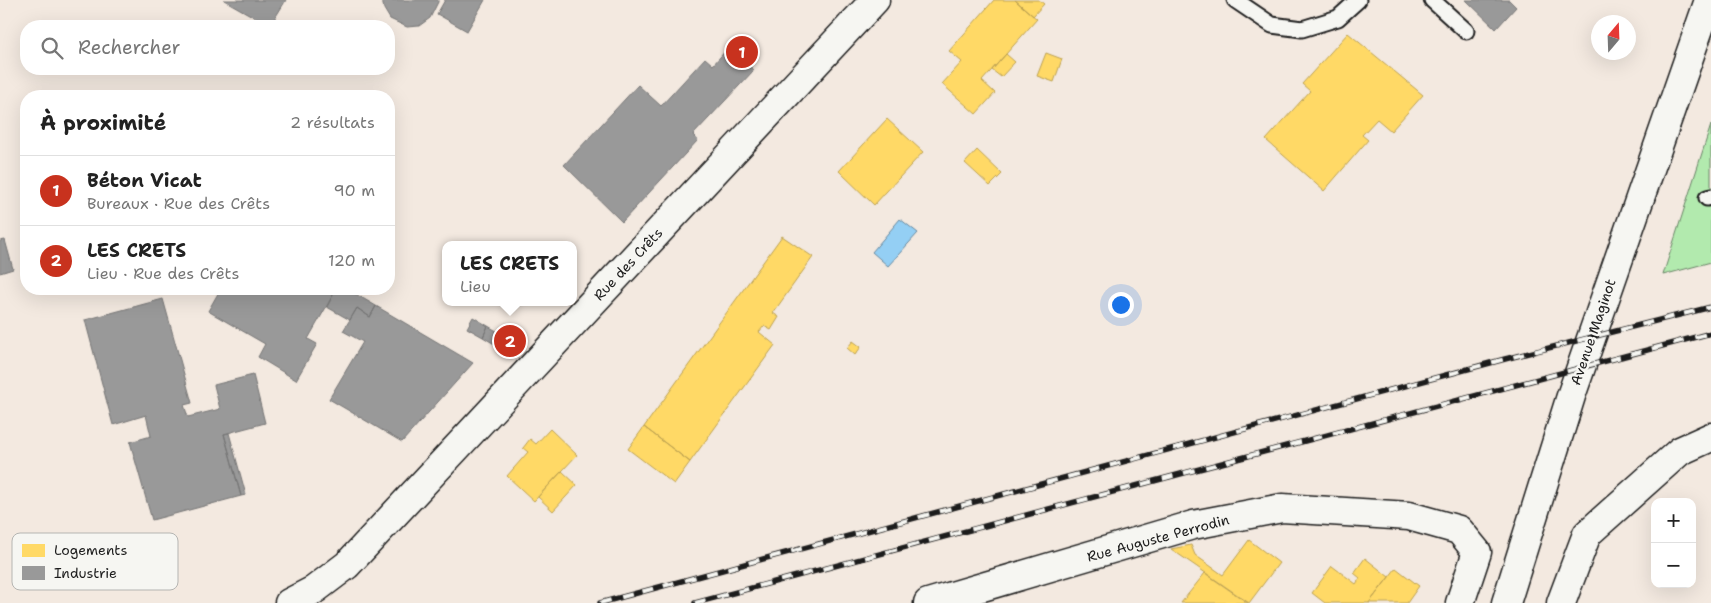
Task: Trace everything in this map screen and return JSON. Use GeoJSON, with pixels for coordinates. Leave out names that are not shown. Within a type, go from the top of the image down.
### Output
{"type":"FeatureCollection","features":[{"type":"Feature","properties":{"kind":"street","name":"Rue des Crêts"},"geometry":{"type":"LineString","coordinates":[[289,603],[314,590],[347,565],[875,0]]}},
{"type":"Feature","properties":{"kind":"street","name":"Avenue Maginot"},"geometry":{"type":"LineString","coordinates":[[1506,603],[1571,396],[1709,0]]}},
{"type":"Feature","properties":{"kind":"street"},"geometry":{"type":"LineString","coordinates":[[1561,603],[1587,534],[1680,451],[1711,437]]}},
{"type":"Feature","properties":{"kind":"street","name":"Rue Auguste Perrodin"},"geometry":{"type":"LineString","coordinates":[[928,603],[1193,525],[1282,508],[1409,516],[1460,530],[1476,552],[1460,603]]}},
{"type":"Feature","properties":{"kind":"lane"},"geometry":{"type":"LineString","coordinates":[[1235,0],[1272,25],[1302,29],[1338,18],[1358,0]]}},
{"type":"Feature","properties":{"kind":"lane"},"geometry":{"type":"LineString","coordinates":[[1432,0],[1466,31]]}},
{"type":"Feature","properties":{"kind":"green space"},"geometry":{"type":"Polygon","coordinates":[[[1711,125],[1711,262],[1663,275],[1711,125]]]}},
{"type":"Feature","properties":{"kind":"water"},"geometry":{"type":"Polygon","coordinates":[[[900,219],[918,233],[888,266],[872,252],[900,219]]]}},
{"type":"Feature","properties":{"kind":"building: Logements"},"geometry":{"type":"Polygon","coordinates":[[[994,0],[1015,0],[1037,19],[982,81],[995,93],[976,114],[942,84],[962,62],[949,51],[994,0]]]}},
{"type":"Feature","properties":{"kind":"building: Logements"},"geometry":{"type":"Polygon","coordinates":[[[1015,0],[1039,0],[1044,4],[1033,16],[1015,0]]]}},
{"type":"Feature","properties":{"kind":"building: Logements"},"geometry":{"type":"Polygon","coordinates":[[[1348,33],[1423,95],[1391,131],[1377,119],[1362,135],[1368,140],[1324,191],[1266,140],[1310,91],[1302,84],[1348,33]]]}},
{"type":"Feature","properties":{"kind":"building: Logements"},"geometry":{"type":"Polygon","coordinates":[[[1046,53],[1062,59],[1054,82],[1037,76],[1046,53]]]}},
{"type":"Feature","properties":{"kind":"building: Logements"},"geometry":{"type":"Polygon","coordinates":[[[1006,54],[1015,62],[1001,77],[992,70],[1006,54]]]}},
{"type":"Feature","properties":{"kind":"building: Logements"},"geometry":{"type":"Polygon","coordinates":[[[887,119],[923,152],[874,205],[839,171],[887,119]]]}},
{"type":"Feature","properties":{"kind":"building: Logements"},"geometry":{"type":"Polygon","coordinates":[[[977,150],[1002,174],[990,186],[965,163],[977,150]]]}},
{"type":"Feature","properties":{"kind":"building: Logements"},"geometry":{"type":"Polygon","coordinates":[[[782,236],[813,257],[773,313],[779,317],[771,330],[764,326],[759,332],[775,345],[690,462],[644,427],[782,236]]]}},
{"type":"Feature","properties":{"kind":"building: Logements"},"geometry":{"type":"Polygon","coordinates":[[[853,341],[861,347],[855,355],[847,348],[853,341]]]}},
{"type":"Feature","properties":{"kind":"building: Logements"},"geometry":{"type":"Polygon","coordinates":[[[644,427],[690,462],[674,484],[628,449],[644,427]]]}},
{"type":"Feature","properties":{"kind":"building: Logements"},"geometry":{"type":"Polygon","coordinates":[[[550,429],[577,455],[534,501],[507,476],[528,452],[523,448],[530,439],[536,444],[550,429]]]}},
{"type":"Feature","properties":{"kind":"building: Logements"},"geometry":{"type":"Polygon","coordinates":[[[562,471],[577,485],[553,511],[538,497],[562,471]]]}},
{"type":"Feature","properties":{"kind":"building: Logements"},"geometry":{"type":"Polygon","coordinates":[[[1249,540],[1279,563],[1249,603],[1171,549],[1191,545],[1195,555],[1223,575],[1249,540]]]}},
{"type":"Feature","properties":{"kind":"building: Logements"},"geometry":{"type":"Polygon","coordinates":[[[1365,558],[1389,577],[1369,603],[1325,603],[1312,593],[1332,566],[1356,584],[1360,578],[1354,573],[1365,558]]]}},
{"type":"Feature","properties":{"kind":"building: Logements"},"geometry":{"type":"Polygon","coordinates":[[[1396,568],[1419,586],[1407,603],[1369,603],[1396,568]]]}},
{"type":"Feature","properties":{"kind":"building: Logements"},"geometry":{"type":"Polygon","coordinates":[[[1205,573],[1248,603],[1181,603],[1205,573]]]}},
{"type":"Feature","properties":{"kind":"building: Industrie"},"geometry":{"type":"Polygon","coordinates":[[[224,0],[286,0],[274,20],[259,20],[224,0]]]}},
{"type":"Feature","properties":{"kind":"building: Industrie"},"geometry":{"type":"Polygon","coordinates":[[[382,0],[438,0],[430,18],[419,26],[407,27],[390,19],[384,9],[382,0]]]}},
{"type":"Feature","properties":{"kind":"building: Industrie"},"geometry":{"type":"Polygon","coordinates":[[[445,0],[485,0],[467,31],[437,14],[445,0]]]}},
{"type":"Feature","properties":{"kind":"building: Industrie"},"geometry":{"type":"Polygon","coordinates":[[[1466,0],[1509,0],[1516,7],[1496,29],[1466,0]]]}},
{"type":"Feature","properties":{"kind":"building: Industrie"},"geometry":{"type":"Polygon","coordinates":[[[728,48],[754,70],[693,135],[698,140],[622,222],[564,165],[638,85],[661,106],[705,58],[713,65],[728,48]]]}},
{"type":"Feature","properties":{"kind":"building: Industrie"},"geometry":{"type":"Polygon","coordinates":[[[5,240],[13,269],[0,273],[0,241],[5,240]]]}},
{"type":"Feature","properties":{"kind":"building: Industrie"},"geometry":{"type":"Polygon","coordinates":[[[217,295],[333,295],[308,339],[317,344],[296,380],[258,357],[265,344],[208,311],[217,295]]]}},
{"type":"Feature","properties":{"kind":"building: Industrie"},"geometry":{"type":"Polygon","coordinates":[[[333,295],[357,295],[376,306],[370,317],[357,308],[350,320],[327,307],[333,295]]]}},
{"type":"Feature","properties":{"kind":"building: Industrie"},"geometry":{"type":"Polygon","coordinates":[[[163,299],[192,403],[184,405],[188,417],[220,409],[214,385],[253,375],[265,423],[224,434],[241,496],[152,520],[130,442],[151,436],[146,415],[113,425],[85,320],[163,299]]]}},
{"type":"Feature","properties":{"kind":"building: Industrie"},"geometry":{"type":"Polygon","coordinates":[[[376,306],[473,363],[402,442],[329,399],[363,342],[343,331],[357,308],[370,317],[376,306]]]}},
{"type":"Feature","properties":{"kind":"building: Industrie"},"geometry":{"type":"Polygon","coordinates":[[[473,317],[488,326],[483,337],[467,328],[473,317]]]}},
{"type":"Feature","properties":{"kind":"building: Industrie"},"geometry":{"type":"Polygon","coordinates":[[[488,326],[502,334],[496,345],[483,337],[488,326]]]}},
{"type":"Feature","properties":{"kind":"building: Industrie"},"geometry":{"type":"Polygon","coordinates":[[[508,331],[519,338],[512,349],[501,344],[508,331]]]}},
{"type":"Feature","properties":{"kind":"building: Industrie"},"geometry":{"type":"Polygon","coordinates":[[[229,433],[246,495],[241,496],[224,434],[229,433]]]}},
{"type":"Feature","properties":{"kind":"railway"},"geometry":{"type":"LineString","coordinates":[[600,603],[1505,359],[1711,307]]}},
{"type":"Feature","properties":{"kind":"railway"},"geometry":{"type":"LineString","coordinates":[[695,603],[1711,333]]}},
{"type":"Feature","properties":{"kind":"place","name":"Béton Vicat"},"geometry":{"type":"Point","coordinates":[742,52]}},
{"type":"Feature","properties":{"kind":"place","name":"LES CRETS"},"geometry":{"type":"Point","coordinates":[510,341]}}]}
